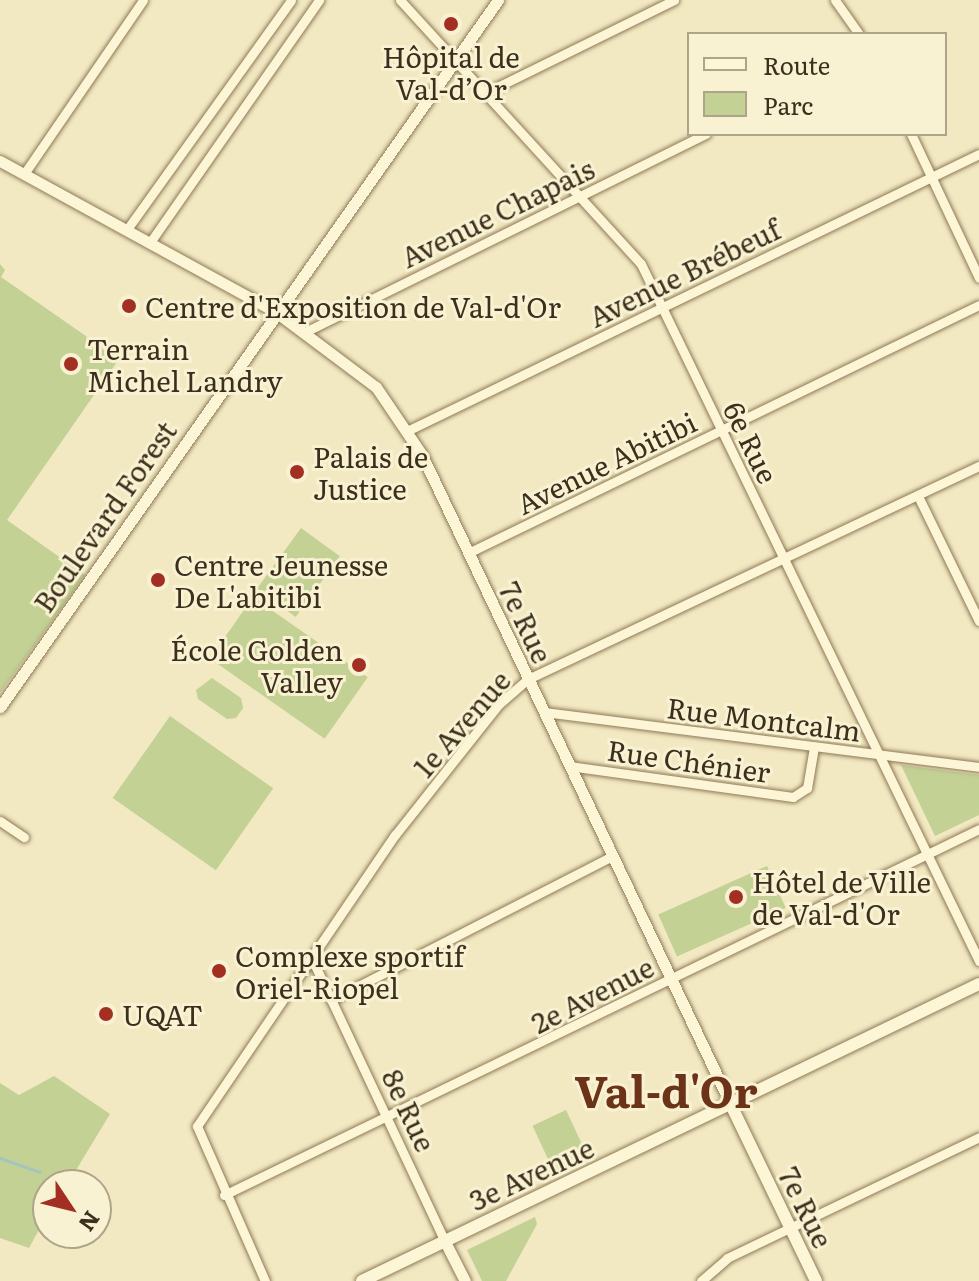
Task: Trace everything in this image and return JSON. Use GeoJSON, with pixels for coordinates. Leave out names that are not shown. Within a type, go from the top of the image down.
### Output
{"type":"FeatureCollection","features":[{"type":"Feature","properties":{"kind":"main road","name":"3e Avenue"},"geometry":{"type":"LineString","coordinates":[[362,1281],[979,984]]}},
{"type":"Feature","properties":{"kind":"main road","name":"7e Rue"},"geometry":{"type":"LineString","coordinates":[[731,1105],[816,1281]]}},
{"type":"Feature","properties":{"kind":"street"},"geometry":{"type":"LineString","coordinates":[[26,171],[143,0]]}},
{"type":"Feature","properties":{"kind":"street"},"geometry":{"type":"LineString","coordinates":[[128,228],[291,0]]}},
{"type":"Feature","properties":{"kind":"street"},"geometry":{"type":"LineString","coordinates":[[151,241],[319,0]]}},
{"type":"Feature","properties":{"kind":"street","name":"6e Rue"},"geometry":{"type":"LineString","coordinates":[[400,0],[641,264],[979,961]]}},
{"type":"Feature","properties":{"kind":"street","name":"Boulevard Forest"},"geometry":{"type":"LineString","coordinates":[[0,707],[498,0]]}},
{"type":"Feature","properties":{"kind":"street"},"geometry":{"type":"LineString","coordinates":[[483,94],[674,0]]}},
{"type":"Feature","properties":{"kind":"street"},"geometry":{"type":"LineString","coordinates":[[835,0],[858,32]]}},
{"type":"Feature","properties":{"kind":"street","name":"Avenue Chapais"},"geometry":{"type":"LineString","coordinates":[[307,331],[702,136]]}},
{"type":"Feature","properties":{"kind":"street"},"geometry":{"type":"LineString","coordinates":[[912,136],[979,278]]}},
{"type":"Feature","properties":{"kind":"street","name":"Avenue Brébeuf"},"geometry":{"type":"LineString","coordinates":[[409,430],[979,154]]}},
{"type":"Feature","properties":{"kind":"street","name":"7e Rue"},"geometry":{"type":"LineString","coordinates":[[0,161],[26,171],[276,312],[307,331],[376,387],[409,430],[731,1105]]}},
{"type":"Feature","properties":{"kind":"street","name":"Avenue Abitibi"},"geometry":{"type":"LineString","coordinates":[[468,553],[979,305]]}},
{"type":"Feature","properties":{"kind":"street","name":"1e Avenue"},"geometry":{"type":"LineString","coordinates":[[224,1195],[197,1126],[395,835],[499,704],[528,679],[979,466]]}},
{"type":"Feature","properties":{"kind":"street"},"geometry":{"type":"LineString","coordinates":[[918,496],[979,621]]}},
{"type":"Feature","properties":{"kind":"street","name":"Rue Montcalm"},"geometry":{"type":"LineString","coordinates":[[544,712],[979,767]]}},
{"type":"Feature","properties":{"kind":"street","name":"Rue Chénier"},"geometry":{"type":"LineString","coordinates":[[569,766],[793,797],[807,788],[814,747]]}},
{"type":"Feature","properties":{"kind":"street"},"geometry":{"type":"LineString","coordinates":[[0,821],[24,837]]}},
{"type":"Feature","properties":{"kind":"street","name":"2e Avenue"},"geometry":{"type":"LineString","coordinates":[[224,1195],[979,829]]}},
{"type":"Feature","properties":{"kind":"street"},"geometry":{"type":"LineString","coordinates":[[331,1000],[612,856]]}},
{"type":"Feature","properties":{"kind":"street","name":"8e Rue"},"geometry":{"type":"LineString","coordinates":[[312,959],[465,1281]]}},
{"type":"Feature","properties":{"kind":"street"},"geometry":{"type":"LineString","coordinates":[[701,1281],[727,1258],[979,1137]]}},
{"type":"Feature","properties":{"kind":"street"},"geometry":{"type":"LineString","coordinates":[[224,1195],[265,1281]]}},
{"type":"Feature","properties":{"kind":"green space"},"geometry":{"type":"Polygon","coordinates":[[[0,264],[5,270],[1,277],[119,359],[7,520],[85,575],[0,693],[0,264]]]}},
{"type":"Feature","properties":{"kind":"green space"},"geometry":{"type":"Polygon","coordinates":[[[301,528],[340,556],[296,617],[257,589],[301,528]]]}},
{"type":"Feature","properties":{"kind":"green space"},"geometry":{"type":"Polygon","coordinates":[[[253,597],[368,677],[325,739],[210,658],[253,597]]]}},
{"type":"Feature","properties":{"kind":"green space"},"geometry":{"type":"Polygon","coordinates":[[[212,678],[241,698],[243,708],[236,718],[227,719],[198,699],[196,690],[212,678]]]}},
{"type":"Feature","properties":{"kind":"green space"},"geometry":{"type":"Polygon","coordinates":[[[170,716],[273,788],[216,870],[113,798],[170,716]]]}},
{"type":"Feature","properties":{"kind":"green space"},"geometry":{"type":"Polygon","coordinates":[[[901,765],[979,775],[979,815],[935,836],[901,765]]]}},
{"type":"Feature","properties":{"kind":"green space"},"geometry":{"type":"Polygon","coordinates":[[[767,866],[786,908],[677,956],[658,914],[767,866]]]}},
{"type":"Feature","properties":{"kind":"green space"},"geometry":{"type":"Polygon","coordinates":[[[54,1076],[110,1114],[77,1169],[32,1169],[32,1242],[29,1248],[0,1238],[0,1083],[19,1095],[54,1076]]]}},
{"type":"Feature","properties":{"kind":"green space"},"geometry":{"type":"Polygon","coordinates":[[[566,1110],[589,1160],[556,1175],[532,1126],[566,1110]]]}},
{"type":"Feature","properties":{"kind":"green space"},"geometry":{"type":"Polygon","coordinates":[[[535,1217],[537,1224],[506,1281],[482,1281],[467,1250],[535,1217]]]}},
{"type":"Feature","properties":{"kind":"waterway"},"geometry":{"type":"LineString","coordinates":[[0,1158],[32,1169]]}},
{"type":"Feature","properties":{"kind":"place","name":"Hôpital de Val-d’Or"},"geometry":{"type":"Point","coordinates":[451,24]}},
{"type":"Feature","properties":{"kind":"place","name":"Centre d'Exposition de Val-d'Or"},"geometry":{"type":"Point","coordinates":[129,306]}},
{"type":"Feature","properties":{"kind":"place","name":"Terrain Michel Landry"},"geometry":{"type":"Point","coordinates":[71,364]}},
{"type":"Feature","properties":{"kind":"place","name":"Palais de Justice"},"geometry":{"type":"Point","coordinates":[297,472]}},
{"type":"Feature","properties":{"kind":"place","name":"Centre Jeunesse De L'abitibi"},"geometry":{"type":"Point","coordinates":[158,580]}},
{"type":"Feature","properties":{"kind":"place","name":"École Golden Valley"},"geometry":{"type":"Point","coordinates":[359,665]}},
{"type":"Feature","properties":{"kind":"place","name":"Hôtel de Ville de Val-d'Or"},"geometry":{"type":"Point","coordinates":[736,897]}},
{"type":"Feature","properties":{"kind":"place","name":"Complexe sportif Oriel-Riopel"},"geometry":{"type":"Point","coordinates":[219,971]}},
{"type":"Feature","properties":{"kind":"place","name":"UQAT"},"geometry":{"type":"Point","coordinates":[106,1014]}},
{"type":"Feature","properties":{"kind":"district","name":"Val-d'Or"},"geometry":{"type":"Point","coordinates":[666,1089]}}]}
